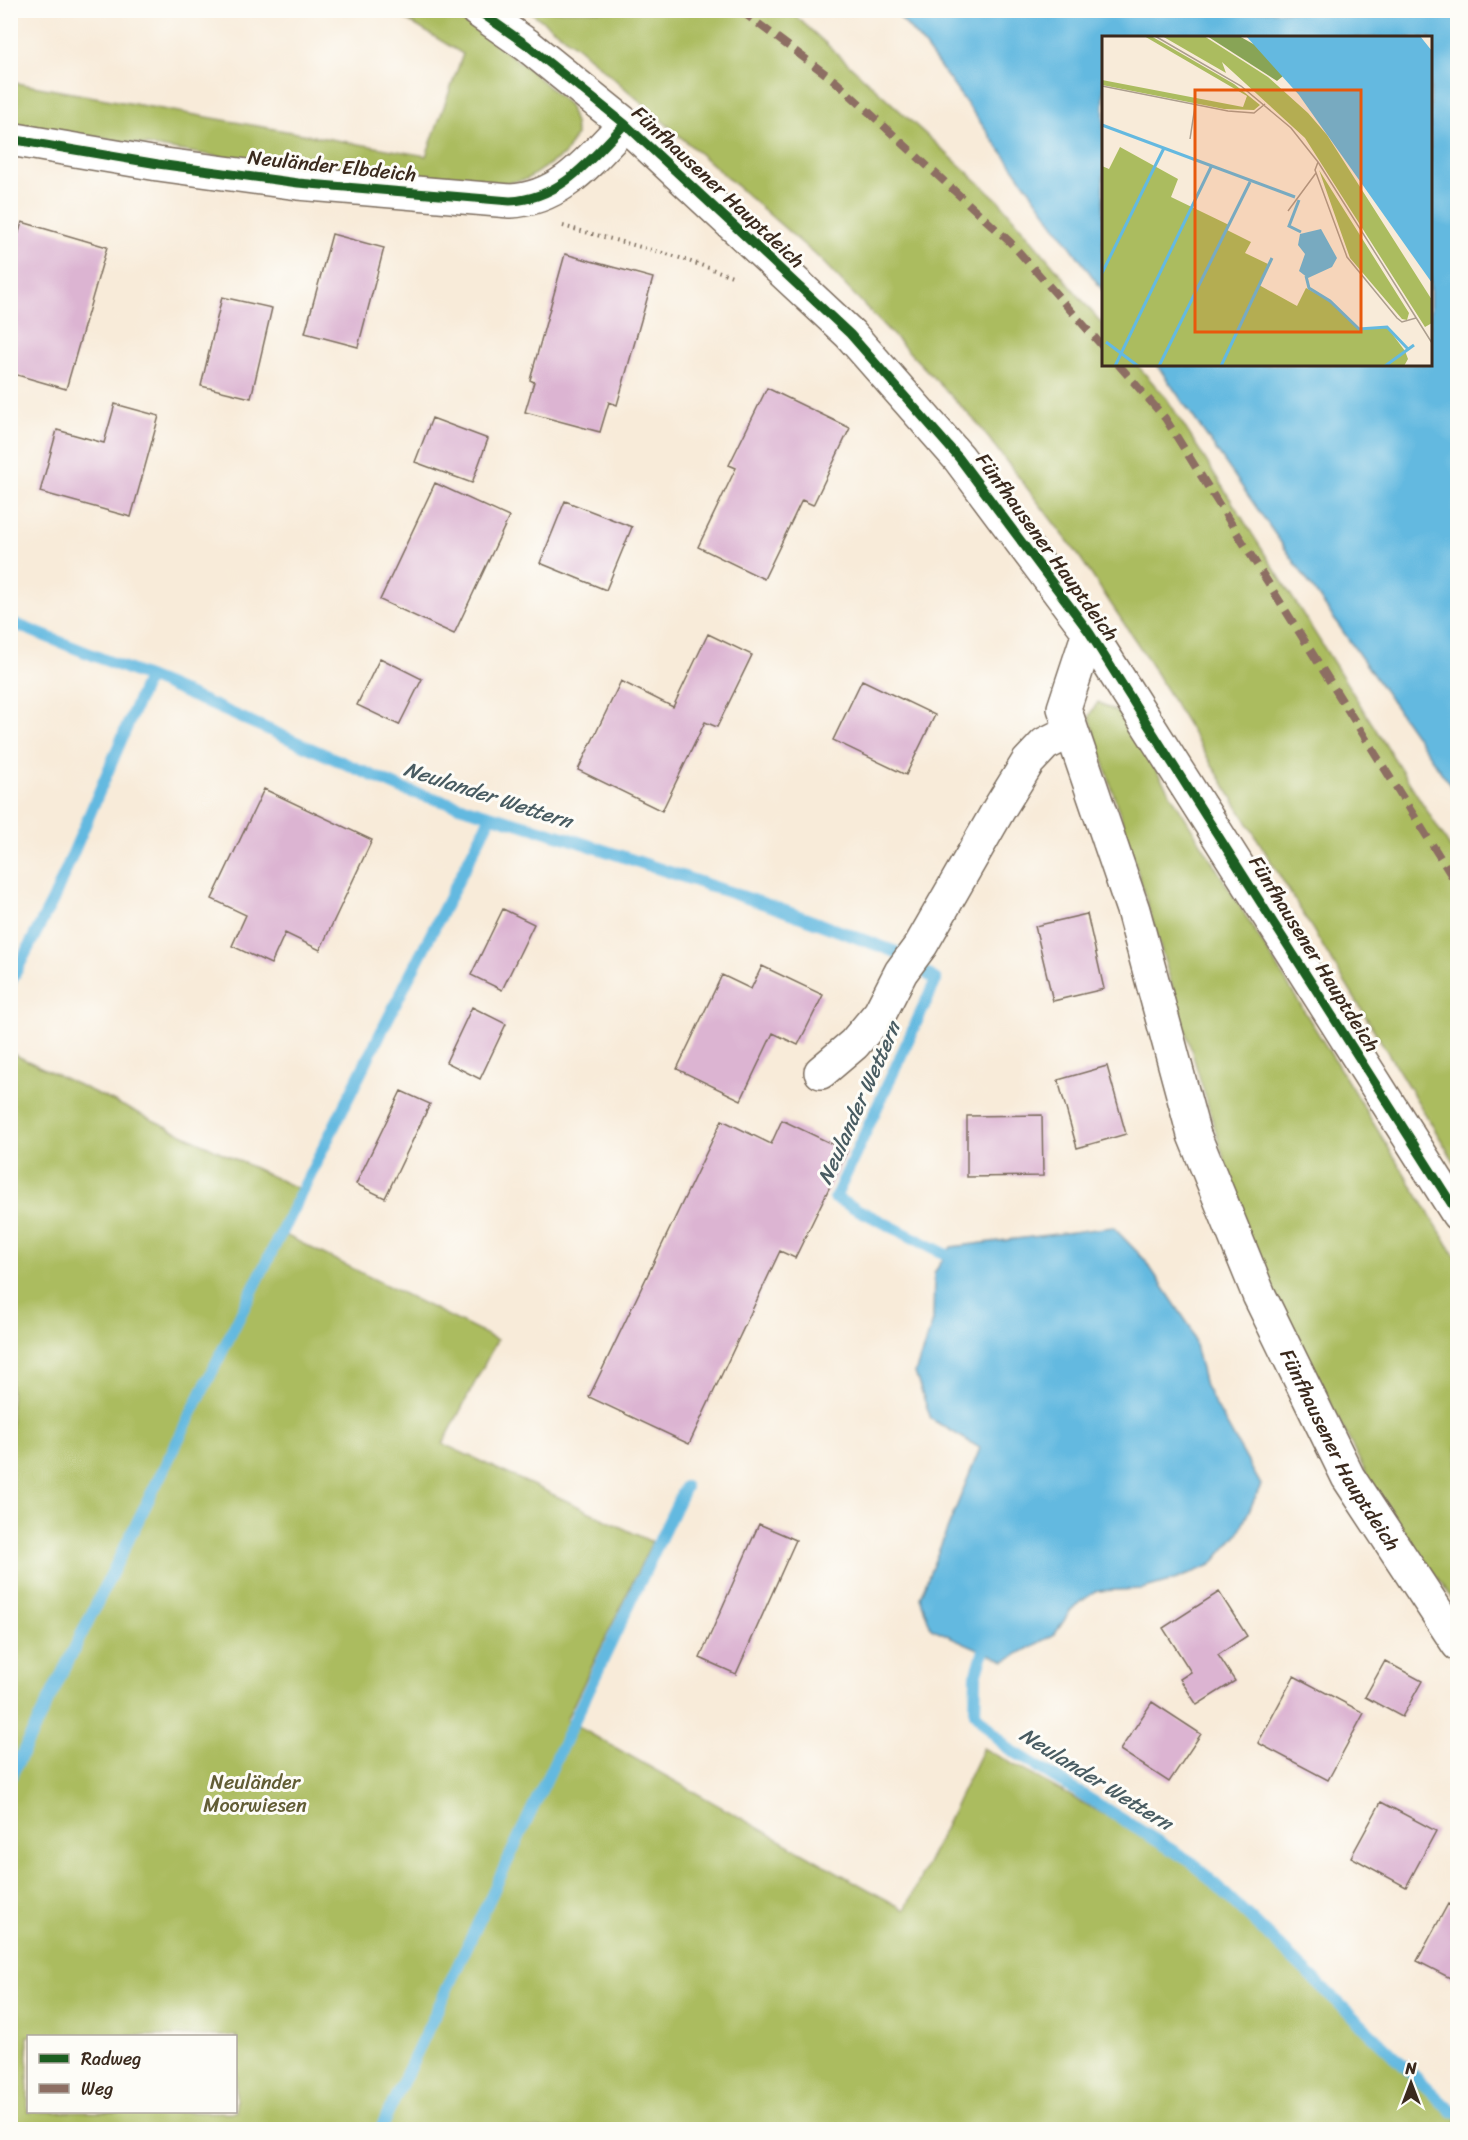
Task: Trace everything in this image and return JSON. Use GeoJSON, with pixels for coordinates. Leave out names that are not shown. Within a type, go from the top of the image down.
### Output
{"type":"FeatureCollection","features":[{"type":"Feature","properties":{"kind":"street","name":"Fünfhausener Hauptdeich"},"geometry":{"type":"LineString","coordinates":[[477,10],[527,45],[625,124],[850,334],[959,458],[1089,632],[1458,1214]]}},
{"type":"Feature","properties":{"kind":"street","name":"Neuländer Elbdeich"},"geometry":{"type":"LineString","coordinates":[[10,139],[158,164],[298,183],[489,200],[526,200],[561,186],[577,174],[625,124]]}},
{"type":"Feature","properties":{"kind":"street","name":"Fünfhausener Hauptdeich"},"geometry":{"type":"LineString","coordinates":[[1089,632],[1064,708],[1133,910],[1194,1135],[1259,1295],[1347,1477],[1458,1644]]}},
{"type":"Feature","properties":{"kind":"street"},"geometry":{"type":"LineString","coordinates":[[820,1072],[854,1044],[880,1013],[901,972],[921,945],[1028,762],[1046,744],[1071,731]]}},
{"type":"Feature","properties":{"kind":"path"},"geometry":{"type":"LineString","coordinates":[[526,200],[559,225],[674,256],[740,279]]}},
{"type":"Feature","properties":{"kind":"green space"},"geometry":{"type":"Polygon","coordinates":[[[392,11],[448,11],[524,65],[569,105],[576,135],[565,154],[527,179],[507,183],[453,181],[260,163],[11,124],[10,82],[426,156],[463,54],[392,11]]]}},
{"type":"Feature","properties":{"kind":"green space"},"geometry":{"type":"Polygon","coordinates":[[[529,11],[790,11],[999,201],[1102,324],[1102,366],[1138,366],[1167,399],[1457,858],[1457,1166],[1145,655],[1077,553],[977,423],[820,259],[579,48],[529,11]]]}},
{"type":"Feature","properties":{"kind":"green space"},"geometry":{"type":"Polygon","coordinates":[[[1098,702],[1122,715],[1457,1259],[1457,1606],[1372,1485],[1250,1245],[1089,716],[1098,702]]]}},
{"type":"Feature","properties":{"kind":"green space","name":"Neuländer Moorwiesen"},"geometry":{"type":"Polygon","coordinates":[[[11,1053],[303,1191],[283,1234],[497,1340],[443,1444],[652,1542],[566,1720],[905,1910],[983,1748],[1193,1863],[1451,2111],[1457,2112],[1457,2129],[11,2129],[11,1053]]]}},
{"type":"Feature","properties":{"kind":"water"},"geometry":{"type":"Polygon","coordinates":[[[894,11],[1457,11],[1457,795],[1158,366],[1432,366],[1432,36],[1102,36],[1102,290],[924,45],[894,11]]]}},
{"type":"Feature","properties":{"kind":"water"},"geometry":{"type":"Polygon","coordinates":[[[1113,1227],[1145,1260],[1191,1328],[1205,1386],[1261,1485],[1239,1532],[1211,1565],[1177,1579],[1142,1589],[1095,1591],[1071,1610],[1055,1634],[1005,1661],[931,1628],[920,1597],[980,1448],[931,1419],[915,1373],[933,1321],[934,1273],[951,1247],[1113,1227]]]}},
{"type":"Feature","properties":{"kind":"building"},"geometry":{"type":"Polygon","coordinates":[[[22,222],[107,247],[66,389],[10,373],[10,263],[22,222]]]}},
{"type":"Feature","properties":{"kind":"building"},"geometry":{"type":"Polygon","coordinates":[[[332,234],[384,248],[358,347],[305,333],[332,234]]]}},
{"type":"Feature","properties":{"kind":"building"},"geometry":{"type":"Polygon","coordinates":[[[565,254],[653,278],[617,405],[609,402],[600,432],[525,412],[534,382],[530,380],[565,254]]]}},
{"type":"Feature","properties":{"kind":"building"},"geometry":{"type":"Polygon","coordinates":[[[222,297],[272,308],[251,398],[201,386],[222,297]]]}},
{"type":"Feature","properties":{"kind":"building"},"geometry":{"type":"Polygon","coordinates":[[[767,388],[850,428],[813,505],[802,500],[764,579],[698,547],[736,468],[729,465],[767,388]]]}},
{"type":"Feature","properties":{"kind":"building"},"geometry":{"type":"Polygon","coordinates":[[[115,404],[159,416],[131,517],[40,492],[57,430],[104,443],[115,404]]]}},
{"type":"Feature","properties":{"kind":"building"},"geometry":{"type":"Polygon","coordinates":[[[432,418],[488,439],[472,483],[415,462],[432,418]]]}},
{"type":"Feature","properties":{"kind":"building"},"geometry":{"type":"Polygon","coordinates":[[[435,483],[509,517],[454,634],[380,600],[435,483]]]}},
{"type":"Feature","properties":{"kind":"building"},"geometry":{"type":"Polygon","coordinates":[[[565,501],[632,527],[606,590],[540,563],[565,501]]]}},
{"type":"Feature","properties":{"kind":"building"},"geometry":{"type":"Polygon","coordinates":[[[708,634],[752,655],[717,727],[705,722],[662,811],[578,770],[621,681],[673,707],[708,634]]]}},
{"type":"Feature","properties":{"kind":"building"},"geometry":{"type":"Polygon","coordinates":[[[380,658],[422,679],[399,725],[357,705],[380,658]]]}},
{"type":"Feature","properties":{"kind":"building"},"geometry":{"type":"Polygon","coordinates":[[[862,680],[935,715],[906,775],[833,740],[862,680]]]}},
{"type":"Feature","properties":{"kind":"building"},"geometry":{"type":"Polygon","coordinates":[[[264,789],[372,840],[320,950],[285,933],[271,964],[232,946],[246,915],[212,899],[264,789]]]}},
{"type":"Feature","properties":{"kind":"building"},"geometry":{"type":"Polygon","coordinates":[[[503,909],[534,924],[502,990],[471,975],[503,909]]]}},
{"type":"Feature","properties":{"kind":"building"},"geometry":{"type":"Polygon","coordinates":[[[1087,914],[1104,989],[1053,1001],[1035,926],[1087,914]]]}},
{"type":"Feature","properties":{"kind":"building"},"geometry":{"type":"Polygon","coordinates":[[[762,966],[823,995],[798,1045],[773,1033],[741,1100],[677,1069],[722,975],[751,989],[762,966]]]}},
{"type":"Feature","properties":{"kind":"building"},"geometry":{"type":"Polygon","coordinates":[[[472,1007],[506,1024],[480,1079],[446,1062],[472,1007]]]}},
{"type":"Feature","properties":{"kind":"building"},"geometry":{"type":"Polygon","coordinates":[[[1107,1066],[1126,1134],[1077,1148],[1058,1080],[1107,1066]]]}},
{"type":"Feature","properties":{"kind":"building"},"geometry":{"type":"Polygon","coordinates":[[[401,1091],[430,1104],[385,1198],[356,1184],[401,1091]]]}},
{"type":"Feature","properties":{"kind":"building"},"geometry":{"type":"Polygon","coordinates":[[[1042,1115],[1043,1176],[967,1177],[967,1116],[1042,1115]]]}},
{"type":"Feature","properties":{"kind":"building"},"geometry":{"type":"Polygon","coordinates":[[[722,1120],[771,1144],[782,1120],[847,1151],[795,1258],[780,1251],[689,1444],[589,1397],[722,1120]]]}},
{"type":"Feature","properties":{"kind":"building"},"geometry":{"type":"Polygon","coordinates":[[[759,1524],[796,1540],[736,1674],[700,1658],[759,1524]]]}},
{"type":"Feature","properties":{"kind":"building"},"geometry":{"type":"Polygon","coordinates":[[[1219,1592],[1247,1636],[1218,1655],[1235,1681],[1197,1705],[1180,1679],[1191,1672],[1163,1628],[1219,1592]]]}},
{"type":"Feature","properties":{"kind":"building"},"geometry":{"type":"Polygon","coordinates":[[[1385,1661],[1422,1681],[1402,1717],[1365,1697],[1385,1661]]]}},
{"type":"Feature","properties":{"kind":"building"},"geometry":{"type":"Polygon","coordinates":[[[1294,1676],[1364,1713],[1328,1780],[1258,1743],[1294,1676]]]}},
{"type":"Feature","properties":{"kind":"building"},"geometry":{"type":"Polygon","coordinates":[[[1152,1702],[1201,1734],[1169,1782],[1120,1750],[1152,1702]]]}},
{"type":"Feature","properties":{"kind":"building"},"geometry":{"type":"Polygon","coordinates":[[[1381,1802],[1436,1831],[1406,1887],[1351,1857],[1381,1802]]]}},
{"type":"Feature","properties":{"kind":"building"},"geometry":{"type":"Polygon","coordinates":[[[1448,1904],[1458,1909],[1458,1982],[1417,1961],[1448,1904]]]}},
{"type":"Feature","properties":{"kind":"waterway","name":"Neulander Wettern"},"geometry":{"type":"LineString","coordinates":[[10,622],[165,684],[405,790],[567,838],[774,907],[896,952],[936,980],[835,1198],[949,1256],[956,1267]]}},
{"type":"Feature","properties":{"kind":"waterway"},"geometry":{"type":"LineString","coordinates":[[10,983],[54,898],[148,677]]}},
{"type":"Feature","properties":{"kind":"waterway"},"geometry":{"type":"LineString","coordinates":[[10,1778],[491,816]]}},
{"type":"Feature","properties":{"kind":"waterway"},"geometry":{"type":"LineString","coordinates":[[380,2130],[685,1487]]}},
{"type":"Feature","properties":{"kind":"waterway","name":"Neulander Wettern"},"geometry":{"type":"LineString","coordinates":[[988,1638],[976,1676],[975,1713],[1006,1747],[1193,1863],[1451,2111],[1458,2112]]}},
{"type":"Feature","properties":{"kind":"marked path"},"geometry":{"type":"LineString","coordinates":[[740,10],[835,81],[1010,242],[1102,346]]}},
{"type":"Feature","properties":{"kind":"marked path"},"geometry":{"type":"LineString","coordinates":[[1120,366],[1165,418],[1458,886]]}},
{"type":"Feature","properties":{"kind":"cycle path"},"geometry":{"type":"LineString","coordinates":[[477,10],[527,45],[625,124],[850,334],[959,458],[1089,632],[1458,1214]]}},
{"type":"Feature","properties":{"kind":"cycle path"},"geometry":{"type":"LineString","coordinates":[[10,139],[158,164],[298,183],[510,201],[528,199],[560,185],[587,163],[625,124]]}}]}
